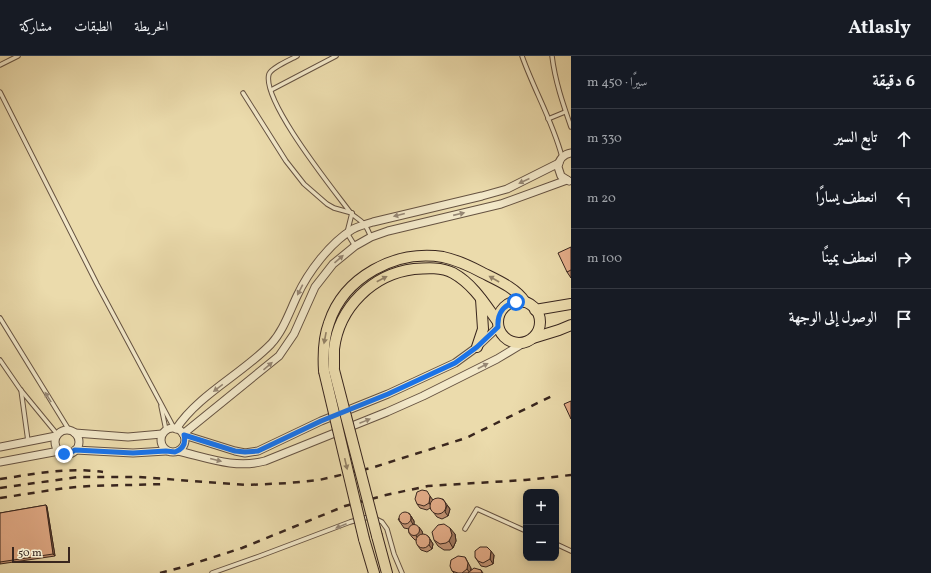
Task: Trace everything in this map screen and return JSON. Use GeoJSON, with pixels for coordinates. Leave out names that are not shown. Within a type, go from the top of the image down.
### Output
{"type":"FeatureCollection","features":[{"type":"Feature","properties":{"kind":"main road"},"geometry":{"type":"LineString","coordinates":[[374,573],[364,539],[324,371],[324,339],[329,322],[337,304],[358,280],[387,263],[406,258],[424,256],[443,257],[460,262],[482,272],[510,288],[525,302],[531,305],[539,316],[540,324],[538,331],[530,340]]}},
{"type":"Feature","properties":{"kind":"main road"},"geometry":{"type":"LineString","coordinates":[[387,573],[376,536],[334,370],[334,349],[338,333],[343,318],[352,305],[364,292],[378,281],[391,274],[422,268],[437,269],[451,272],[460,277],[480,297],[498,325],[503,336],[512,342],[517,343],[530,340],[571,325]]}},
{"type":"Feature","properties":{"kind":"main road"},"geometry":{"type":"LineString","coordinates":[[477,347],[483,329],[480,297]]}},
{"type":"Feature","properties":{"kind":"main road"},"geometry":{"type":"LineString","coordinates":[[498,325],[500,314],[505,307],[516,302],[525,302]]}},
{"type":"Feature","properties":{"kind":"main road"},"geometry":{"type":"LineString","coordinates":[[536,310],[571,304]]}},
{"type":"Feature","properties":{"kind":"street"},"geometry":{"type":"LineString","coordinates":[[0,447],[56,435],[61,431],[128,436],[164,432],[175,428],[196,405],[247,366],[272,343],[282,328],[306,277],[329,250],[347,233],[365,225],[482,196],[507,188],[571,153]]}},
{"type":"Feature","properties":{"kind":"street"},"geometry":{"type":"LineString","coordinates":[[560,160],[560,173],[569,180]]}},
{"type":"Feature","properties":{"kind":"street"},"geometry":{"type":"LineString","coordinates":[[183,434],[279,356],[294,334],[315,287],[333,264],[355,246],[371,237],[403,227],[501,204],[569,180]]}},
{"type":"Feature","properties":{"kind":"street"},"geometry":{"type":"LineString","coordinates":[[175,428],[183,434],[235,451],[258,451],[321,421],[388,394],[455,363],[477,347],[498,325]]}},
{"type":"Feature","properties":{"kind":"street"},"geometry":{"type":"LineString","coordinates":[[75,450],[133,453],[178,451],[231,464],[246,465],[265,461],[416,400],[530,340]]}},
{"type":"Feature","properties":{"kind":"street"},"geometry":{"type":"LineString","coordinates":[[0,462],[59,451],[68,454],[75,450],[79,444],[78,436],[72,431]]}},
{"type":"Feature","properties":{"kind":"street"},"geometry":{"type":"LineString","coordinates":[[164,432],[161,438],[161,444],[166,451]]}},
{"type":"Feature","properties":{"kind":"street"},"geometry":{"type":"LineString","coordinates":[[178,451],[184,444],[183,434]]}},
{"type":"Feature","properties":{"kind":"street"},"geometry":{"type":"LineString","coordinates":[[56,435],[55,443],[59,451]]}},
{"type":"Feature","properties":{"kind":"lane"},"geometry":{"type":"LineString","coordinates":[[0,65],[18,56]]}},
{"type":"Feature","properties":{"kind":"lane"},"geometry":{"type":"LineString","coordinates":[[297,56],[270,72],[269,78],[271,90],[277,105],[316,167],[340,196],[352,214],[365,225],[371,237]]}},
{"type":"Feature","properties":{"kind":"lane"},"geometry":{"type":"LineString","coordinates":[[271,90],[336,56]]}},
{"type":"Feature","properties":{"kind":"lane"},"geometry":{"type":"LineString","coordinates":[[522,56],[532,83],[556,137],[560,160]]}},
{"type":"Feature","properties":{"kind":"lane"},"geometry":{"type":"LineString","coordinates":[[552,56],[557,86],[571,127]]}},
{"type":"Feature","properties":{"kind":"lane"},"geometry":{"type":"LineString","coordinates":[[0,92],[96,284],[175,428]]}},
{"type":"Feature","properties":{"kind":"lane"},"geometry":{"type":"LineString","coordinates":[[243,93],[286,160],[304,184],[327,204],[352,214]]}},
{"type":"Feature","properties":{"kind":"lane"},"geometry":{"type":"LineString","coordinates":[[548,119],[565,112]]}},
{"type":"Feature","properties":{"kind":"lane"},"geometry":{"type":"LineString","coordinates":[[352,214],[347,233],[355,246]]}},
{"type":"Feature","properties":{"kind":"lane"},"geometry":{"type":"LineString","coordinates":[[0,318],[72,431]]}},
{"type":"Feature","properties":{"kind":"lane"},"geometry":{"type":"LineString","coordinates":[[0,360],[20,389],[56,435]]}},
{"type":"Feature","properties":{"kind":"lane"},"geometry":{"type":"LineString","coordinates":[[20,389],[28,442]]}},
{"type":"Feature","properties":{"kind":"lane"},"geometry":{"type":"LineString","coordinates":[[160,401],[164,432]]}},
{"type":"Feature","properties":{"kind":"lane"},"geometry":{"type":"LineString","coordinates":[[465,529],[477,509],[523,530]]}},
{"type":"Feature","properties":{"kind":"lane"},"geometry":{"type":"LineString","coordinates":[[212,573],[350,522],[364,518],[372,518],[378,519],[385,524],[394,554],[402,573]]}},
{"type":"Feature","properties":{"kind":"lane"},"geometry":{"type":"LineString","coordinates":[[559,545],[571,551]]}},
{"type":"Feature","properties":{"kind":"building"},"geometry":{"type":"Polygon","coordinates":[[[571,247],[571,270],[567,272],[558,253],[571,247]]]}},
{"type":"Feature","properties":{"kind":"building"},"geometry":{"type":"Polygon","coordinates":[[[571,401],[571,419],[564,404],[571,401]]]}},
{"type":"Feature","properties":{"kind":"building"},"geometry":{"type":"Polygon","coordinates":[[[422,490],[427,491],[430,496],[429,503],[424,506],[417,504],[415,499],[417,492],[422,490]]]}},
{"type":"Feature","properties":{"kind":"building"},"geometry":{"type":"Polygon","coordinates":[[[438,498],[444,500],[446,506],[444,512],[438,514],[432,512],[430,506],[432,500],[438,498]]]}},
{"type":"Feature","properties":{"kind":"building"},"geometry":{"type":"Polygon","coordinates":[[[46,505],[53,554],[0,562],[0,513],[46,505]]]}},
{"type":"Feature","properties":{"kind":"building"},"geometry":{"type":"Polygon","coordinates":[[[403,512],[407,512],[411,518],[407,524],[403,524],[399,520],[399,516],[403,512]]]}},
{"type":"Feature","properties":{"kind":"building"},"geometry":{"type":"Polygon","coordinates":[[[414,524],[418,526],[420,530],[418,534],[414,536],[410,534],[408,530],[410,526],[414,524]]]}},
{"type":"Feature","properties":{"kind":"building"},"geometry":{"type":"Polygon","coordinates":[[[444,524],[450,528],[452,535],[449,541],[440,544],[434,540],[432,532],[438,525],[444,524]]]}},
{"type":"Feature","properties":{"kind":"building"},"geometry":{"type":"Polygon","coordinates":[[[423,534],[428,536],[430,541],[428,546],[423,548],[418,546],[416,541],[418,536],[423,534]]]}},
{"type":"Feature","properties":{"kind":"building"},"geometry":{"type":"Polygon","coordinates":[[[480,547],[487,547],[491,551],[490,559],[483,563],[478,561],[475,557],[475,551],[480,547]]]}},
{"type":"Feature","properties":{"kind":"building"},"geometry":{"type":"Polygon","coordinates":[[[458,556],[465,557],[468,563],[467,569],[462,573],[452,571],[450,566],[451,560],[458,556]]]}},
{"type":"Feature","properties":{"kind":"building"},"geometry":{"type":"Polygon","coordinates":[[[474,568],[481,570],[482,573],[468,573],[474,568]]]}},
{"type":"Feature","properties":{"kind":"railway"},"geometry":{"type":"LineString","coordinates":[[0,488],[78,477],[138,477],[248,485],[319,480],[371,468],[466,438],[554,395]]}},
{"type":"Feature","properties":{"kind":"railway"},"geometry":{"type":"LineString","coordinates":[[0,479],[38,473],[77,470],[103,472]]}},
{"type":"Feature","properties":{"kind":"railway"},"geometry":{"type":"LineString","coordinates":[[160,573],[242,548],[345,506],[386,495],[428,486],[525,480],[571,475]]}},
{"type":"Feature","properties":{"kind":"railway"},"geometry":{"type":"LineString","coordinates":[[0,498],[65,488],[165,484]]}},
{"type":"Feature","properties":{"kind":"route"},"geometry":{"type":"LineString","coordinates":[[64,454],[68,454],[75,450],[133,453],[166,451],[175,452],[183,447],[185,441],[184,435],[235,451],[258,451],[298,431],[388,394],[455,363],[468,355],[491,335],[498,327],[498,318],[502,310],[508,304],[516,302]]}}]}
